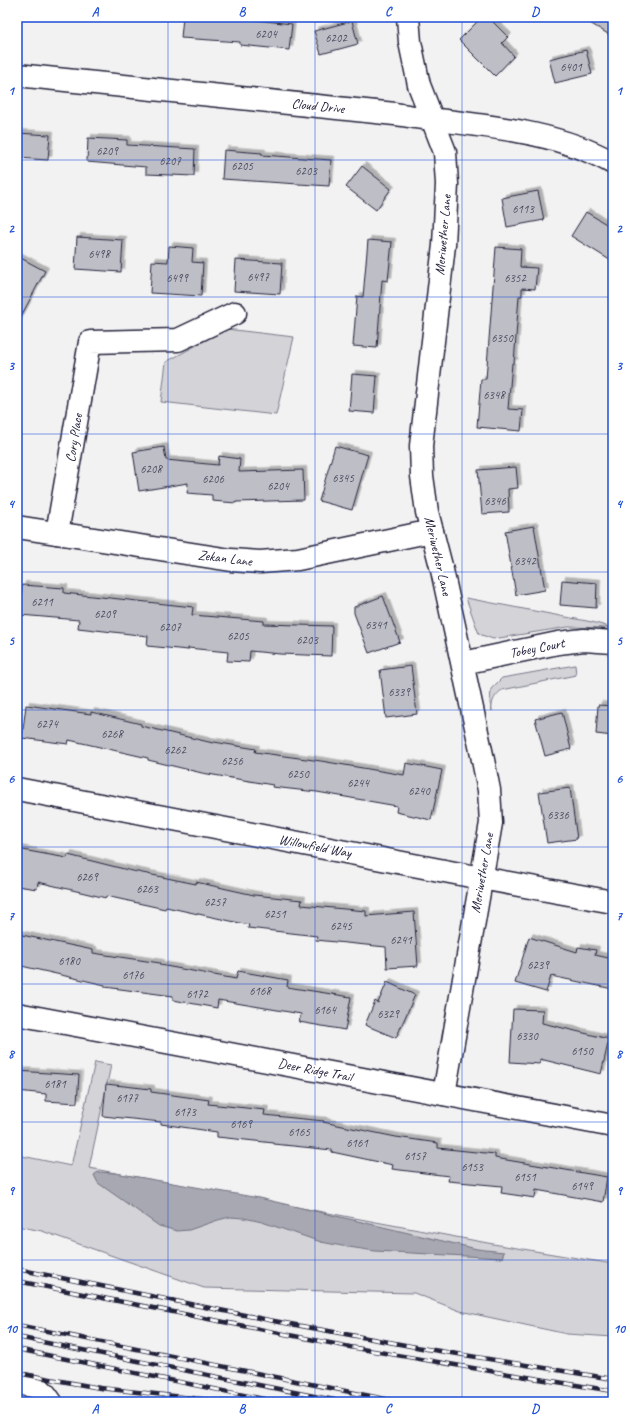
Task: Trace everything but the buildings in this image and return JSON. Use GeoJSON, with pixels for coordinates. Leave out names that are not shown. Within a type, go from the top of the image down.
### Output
{"type":"FeatureCollection","features":[{"type":"Feature","properties":{"kind":"street","name":"Meriwether Lane"},"geometry":{"type":"LineString","coordinates":[[408,17],[410,42],[419,85],[444,152],[447,200],[444,245],[421,446],[422,476],[432,531],[463,663],[489,790],[491,823],[444,1094]]}},
{"type":"Feature","properties":{"kind":"street","name":"Cloud Drive"},"geometry":{"type":"LineString","coordinates":[[17,75],[387,113],[495,127],[531,133],[611,158]]}},
{"type":"Feature","properties":{"kind":"street","name":"Cory Place"},"geometry":{"type":"LineString","coordinates":[[57,533],[90,342],[178,340],[235,313]]}},
{"type":"Feature","properties":{"kind":"street","name":"Zekan Lane"},"geometry":{"type":"LineString","coordinates":[[17,527],[231,560],[260,562],[298,559],[432,531]]}},
{"type":"Feature","properties":{"kind":"street","name":"Tobey Court"},"geometry":{"type":"LineString","coordinates":[[463,663],[558,643],[584,640],[613,642]]}},
{"type":"Feature","properties":{"kind":"street","name":"Willowfield Way"},"geometry":{"type":"LineString","coordinates":[[17,789],[613,902]]}},
{"type":"Feature","properties":{"kind":"street","name":"Deer Ridge Trail"},"geometry":{"type":"LineString","coordinates":[[17,1014],[613,1126]]}},
{"type":"Feature","properties":{"kind":"street"},"geometry":{"type":"LineString","coordinates":[[17,1383],[35,1386],[44,1391],[51,1402]]}},
{"type":"Feature","properties":{"kind":"shaded area"},"geometry":{"type":"Polygon","coordinates":[[[226,329],[294,337],[276,415],[161,402],[166,362],[226,329]]]}},
{"type":"Feature","properties":{"kind":"shaded area"},"geometry":{"type":"Polygon","coordinates":[[[466,598],[592,622],[613,628],[568,627],[493,639],[479,634],[466,598]]]}},
{"type":"Feature","properties":{"kind":"shaded area"},"geometry":{"type":"Polygon","coordinates":[[[575,665],[576,675],[502,690],[494,699],[492,711],[490,703],[491,689],[502,678],[575,665]]]}},
{"type":"Feature","properties":{"kind":"shaded area"},"geometry":{"type":"Polygon","coordinates":[[[95,1062],[111,1065],[89,1168],[493,1244],[613,1264],[613,1337],[567,1334],[460,1311],[414,1293],[204,1288],[42,1231],[17,1226],[17,1155],[71,1166],[95,1062]]]}},
{"type":"Feature","properties":{"kind":"shaded area"},"geometry":{"type":"Polygon","coordinates":[[[98,1172],[115,1173],[259,1198],[477,1249],[504,1252],[502,1258],[375,1251],[321,1242],[262,1222],[230,1217],[189,1230],[177,1231],[159,1226],[98,1183],[94,1175],[98,1172]]]}},
{"type":"Feature","properties":{"kind":"railway"},"geometry":{"type":"LineString","coordinates":[[17,1269],[274,1321],[427,1349],[613,1379]]}},
{"type":"Feature","properties":{"kind":"railway"},"geometry":{"type":"LineString","coordinates":[[17,1281],[350,1347],[613,1391]]}},
{"type":"Feature","properties":{"kind":"railway"},"geometry":{"type":"LineString","coordinates":[[17,1325],[400,1402]]}},
{"type":"Feature","properties":{"kind":"railway"},"geometry":{"type":"LineString","coordinates":[[17,1337],[344,1402]]}},
{"type":"Feature","properties":{"kind":"railway"},"geometry":{"type":"LineString","coordinates":[[17,1349],[278,1402]]}},
{"type":"Feature","properties":{"kind":"railway"},"geometry":{"type":"LineString","coordinates":[[17,1373],[100,1388],[229,1402]]}}]}
